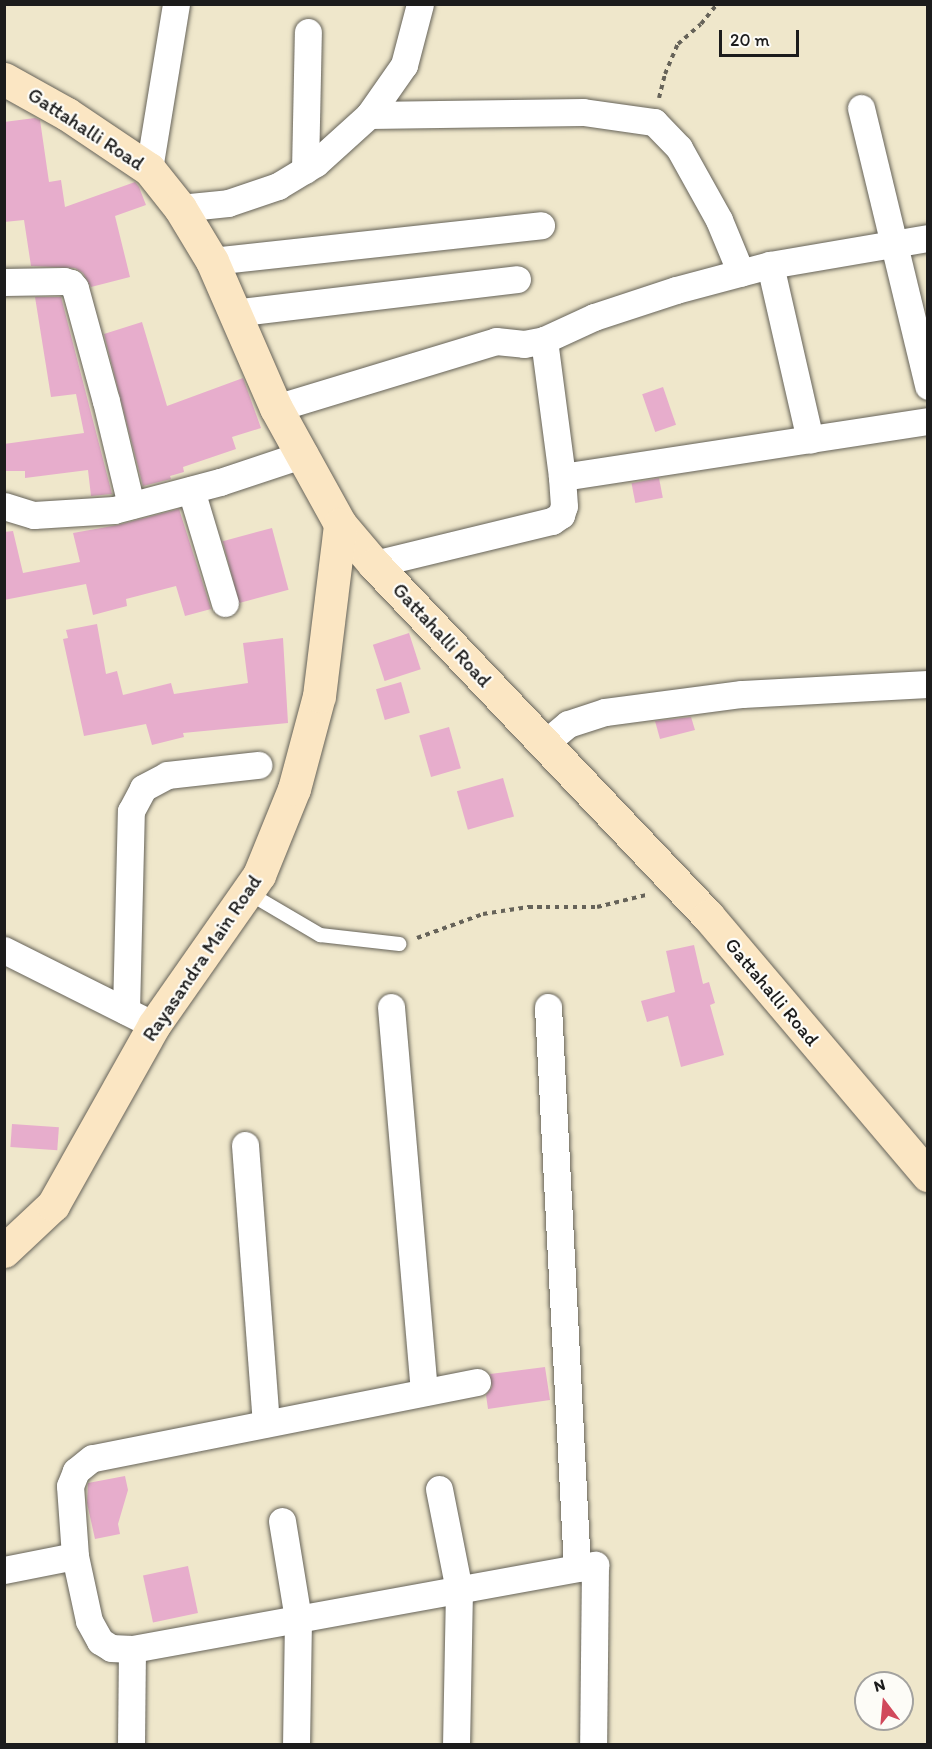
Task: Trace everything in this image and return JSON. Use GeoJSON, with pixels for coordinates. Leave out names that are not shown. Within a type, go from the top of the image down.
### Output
{"type":"FeatureCollection","features":[{"type":"Feature","properties":{"kind":"main road","name":"Gattahalli Road"},"geometry":{"type":"LineString","coordinates":[[4,79],[67,114],[149,169],[180,208],[212,261],[276,408],[304,454],[340,524],[374,564],[679,886],[927,1175]]}},
{"type":"Feature","properties":{"kind":"main road","name":"Rayasandra Main Road"},"geometry":{"type":"LineString","coordinates":[[4,1251],[53,1205],[140,1018],[180,985],[259,875],[294,789],[319,696],[340,524]]}},
{"type":"Feature","properties":{"kind":"street"},"geometry":{"type":"LineString","coordinates":[[149,169],[176,4]]}},
{"type":"Feature","properties":{"kind":"street"},"geometry":{"type":"LineString","coordinates":[[180,208],[228,203],[278,186],[305,170],[369,116],[404,66],[420,4]]}},
{"type":"Feature","properties":{"kind":"street"},"geometry":{"type":"LineString","coordinates":[[305,170],[308,32]]}},
{"type":"Feature","properties":{"kind":"street"},"geometry":{"type":"LineString","coordinates":[[861,108],[895,243],[927,386]]}},
{"type":"Feature","properties":{"kind":"street"},"geometry":{"type":"LineString","coordinates":[[369,116],[583,112],[654,122],[679,148],[719,220],[741,273]]}},
{"type":"Feature","properties":{"kind":"street"},"geometry":{"type":"LineString","coordinates":[[212,261],[541,225]]}},
{"type":"Feature","properties":{"kind":"street"},"geometry":{"type":"LineString","coordinates":[[276,408],[496,341],[524,344],[544,340],[594,317],[676,290],[770,265],[927,238]]}},
{"type":"Feature","properties":{"kind":"street"},"geometry":{"type":"LineString","coordinates":[[770,265],[810,439]]}},
{"type":"Feature","properties":{"kind":"street"},"geometry":{"type":"LineString","coordinates":[[233,313],[517,279]]}},
{"type":"Feature","properties":{"kind":"street"},"geometry":{"type":"LineString","coordinates":[[4,282],[64,281],[71,283],[75,288],[131,506]]}},
{"type":"Feature","properties":{"kind":"street"},"geometry":{"type":"LineString","coordinates":[[374,564],[552,520],[561,515],[564,506],[562,477],[544,340]]}},
{"type":"Feature","properties":{"kind":"street"},"geometry":{"type":"LineString","coordinates":[[562,477],[927,420]]}},
{"type":"Feature","properties":{"kind":"street"},"geometry":{"type":"LineString","coordinates":[[4,525],[34,515],[114,510],[131,506],[191,490],[304,454]]}},
{"type":"Feature","properties":{"kind":"street"},"geometry":{"type":"LineString","coordinates":[[191,490],[225,603]]}},
{"type":"Feature","properties":{"kind":"street"},"geometry":{"type":"LineString","coordinates":[[4,506],[34,515]]}},
{"type":"Feature","properties":{"kind":"street"},"geometry":{"type":"LineString","coordinates":[[544,744],[568,724],[605,712],[742,694],[927,684]]}},
{"type":"Feature","properties":{"kind":"street"},"geometry":{"type":"LineString","coordinates":[[4,950],[140,1018],[131,812],[143,788],[167,775],[258,765]]}},
{"type":"Feature","properties":{"kind":"street"},"geometry":{"type":"LineString","coordinates":[[391,1007],[424,1392]]}},
{"type":"Feature","properties":{"kind":"street"},"geometry":{"type":"LineString","coordinates":[[548,1007],[577,1568]]}},
{"type":"Feature","properties":{"kind":"street"},"geometry":{"type":"LineString","coordinates":[[246,1145],[266,1423]]}},
{"type":"Feature","properties":{"kind":"street"},"geometry":{"type":"LineString","coordinates":[[477,1382],[92,1458],[76,1471],[70,1486],[75,1556],[88,1621],[100,1641],[111,1647],[132,1650],[595,1565],[593,1744]]}},
{"type":"Feature","properties":{"kind":"street"},"geometry":{"type":"LineString","coordinates":[[439,1489],[459,1590],[456,1744]]}},
{"type":"Feature","properties":{"kind":"street"},"geometry":{"type":"LineString","coordinates":[[282,1521],[298,1619],[296,1744]]}},
{"type":"Feature","properties":{"kind":"street"},"geometry":{"type":"LineString","coordinates":[[4,1570],[75,1556]]}},
{"type":"Feature","properties":{"kind":"street"},"geometry":{"type":"LineString","coordinates":[[130,1744],[132,1650]]}},
{"type":"Feature","properties":{"kind":"lane"},"geometry":{"type":"LineString","coordinates":[[247,892],[320,935],[399,944]]}},
{"type":"Feature","properties":{"kind":"path"},"geometry":{"type":"LineString","coordinates":[[654,122],[664,74],[678,44],[701,24],[717,4]]}},
{"type":"Feature","properties":{"kind":"path"},"geometry":{"type":"LineString","coordinates":[[399,944],[483,914],[528,907],[597,907],[679,886]]}},
{"type":"Feature","properties":{"kind":"building"},"geometry":{"type":"Polygon","coordinates":[[[35,118],[40,120],[49,182],[61,180],[65,207],[135,182],[139,187],[146,205],[115,216],[130,277],[91,287],[83,273],[75,268],[31,266],[24,220],[4,222],[4,122],[35,118]]]}},
{"type":"Feature","properties":{"kind":"building"},"geometry":{"type":"Polygon","coordinates":[[[35,297],[61,297],[112,494],[91,496],[88,470],[25,478],[25,471],[4,471],[4,444],[84,433],[76,394],[51,397],[35,297]]]}},
{"type":"Feature","properties":{"kind":"building"},"geometry":{"type":"Polygon","coordinates":[[[142,322],[167,406],[243,378],[261,428],[232,437],[236,449],[183,467],[184,472],[170,476],[171,479],[143,486],[104,334],[142,322]]]}},
{"type":"Feature","properties":{"kind":"building"},"geometry":{"type":"Polygon","coordinates":[[[663,387],[676,425],[655,432],[642,394],[663,387]]]}},
{"type":"Feature","properties":{"kind":"building"},"geometry":{"type":"Polygon","coordinates":[[[659,478],[663,498],[635,503],[632,483],[659,478]]]}},
{"type":"Feature","properties":{"kind":"building"},"geometry":{"type":"Polygon","coordinates":[[[179,509],[211,609],[185,616],[176,586],[126,599],[127,606],[93,615],[86,584],[4,600],[4,532],[13,531],[23,573],[80,562],[73,533],[118,525],[179,509]]]}},
{"type":"Feature","properties":{"kind":"building"},"geometry":{"type":"Polygon","coordinates":[[[272,528],[289,590],[239,603],[223,541],[272,528]]]}},
{"type":"Feature","properties":{"kind":"building"},"geometry":{"type":"Polygon","coordinates":[[[97,624],[106,674],[117,671],[123,695],[171,683],[174,694],[248,683],[243,643],[283,638],[288,723],[183,733],[184,737],[152,745],[146,724],[84,736],[63,639],[68,638],[66,630],[97,624]]]}},
{"type":"Feature","properties":{"kind":"building"},"geometry":{"type":"Polygon","coordinates":[[[409,633],[421,669],[385,681],[373,645],[409,633]]]}},
{"type":"Feature","properties":{"kind":"building"},"geometry":{"type":"Polygon","coordinates":[[[401,682],[410,713],[385,720],[376,689],[401,682]]]}},
{"type":"Feature","properties":{"kind":"building"},"geometry":{"type":"Polygon","coordinates":[[[691,717],[695,730],[660,739],[655,721],[691,717]]]}},
{"type":"Feature","properties":{"kind":"building"},"geometry":{"type":"Polygon","coordinates":[[[449,727],[461,768],[431,777],[419,736],[449,727]]]}},
{"type":"Feature","properties":{"kind":"building"},"geometry":{"type":"Polygon","coordinates":[[[503,778],[514,816],[468,830],[457,791],[503,778]]]}},
{"type":"Feature","properties":{"kind":"building"},"geometry":{"type":"Polygon","coordinates":[[[694,945],[703,984],[709,982],[715,1003],[710,1005],[724,1055],[681,1067],[668,1016],[647,1022],[641,1001],[675,992],[666,951],[694,945]]]}},
{"type":"Feature","properties":{"kind":"building"},"geometry":{"type":"Polygon","coordinates":[[[12,1124],[59,1127],[57,1150],[10,1147],[12,1124]]]}},
{"type":"Feature","properties":{"kind":"building"},"geometry":{"type":"Polygon","coordinates":[[[545,1367],[550,1400],[488,1409],[486,1395],[492,1387],[490,1374],[545,1367]]]}},
{"type":"Feature","properties":{"kind":"building"},"geometry":{"type":"Polygon","coordinates":[[[125,1476],[128,1490],[118,1524],[120,1534],[95,1539],[87,1503],[88,1483],[125,1476]]]}},
{"type":"Feature","properties":{"kind":"building"},"geometry":{"type":"Polygon","coordinates":[[[188,1566],[198,1613],[153,1623],[143,1576],[188,1566]]]}}]}
